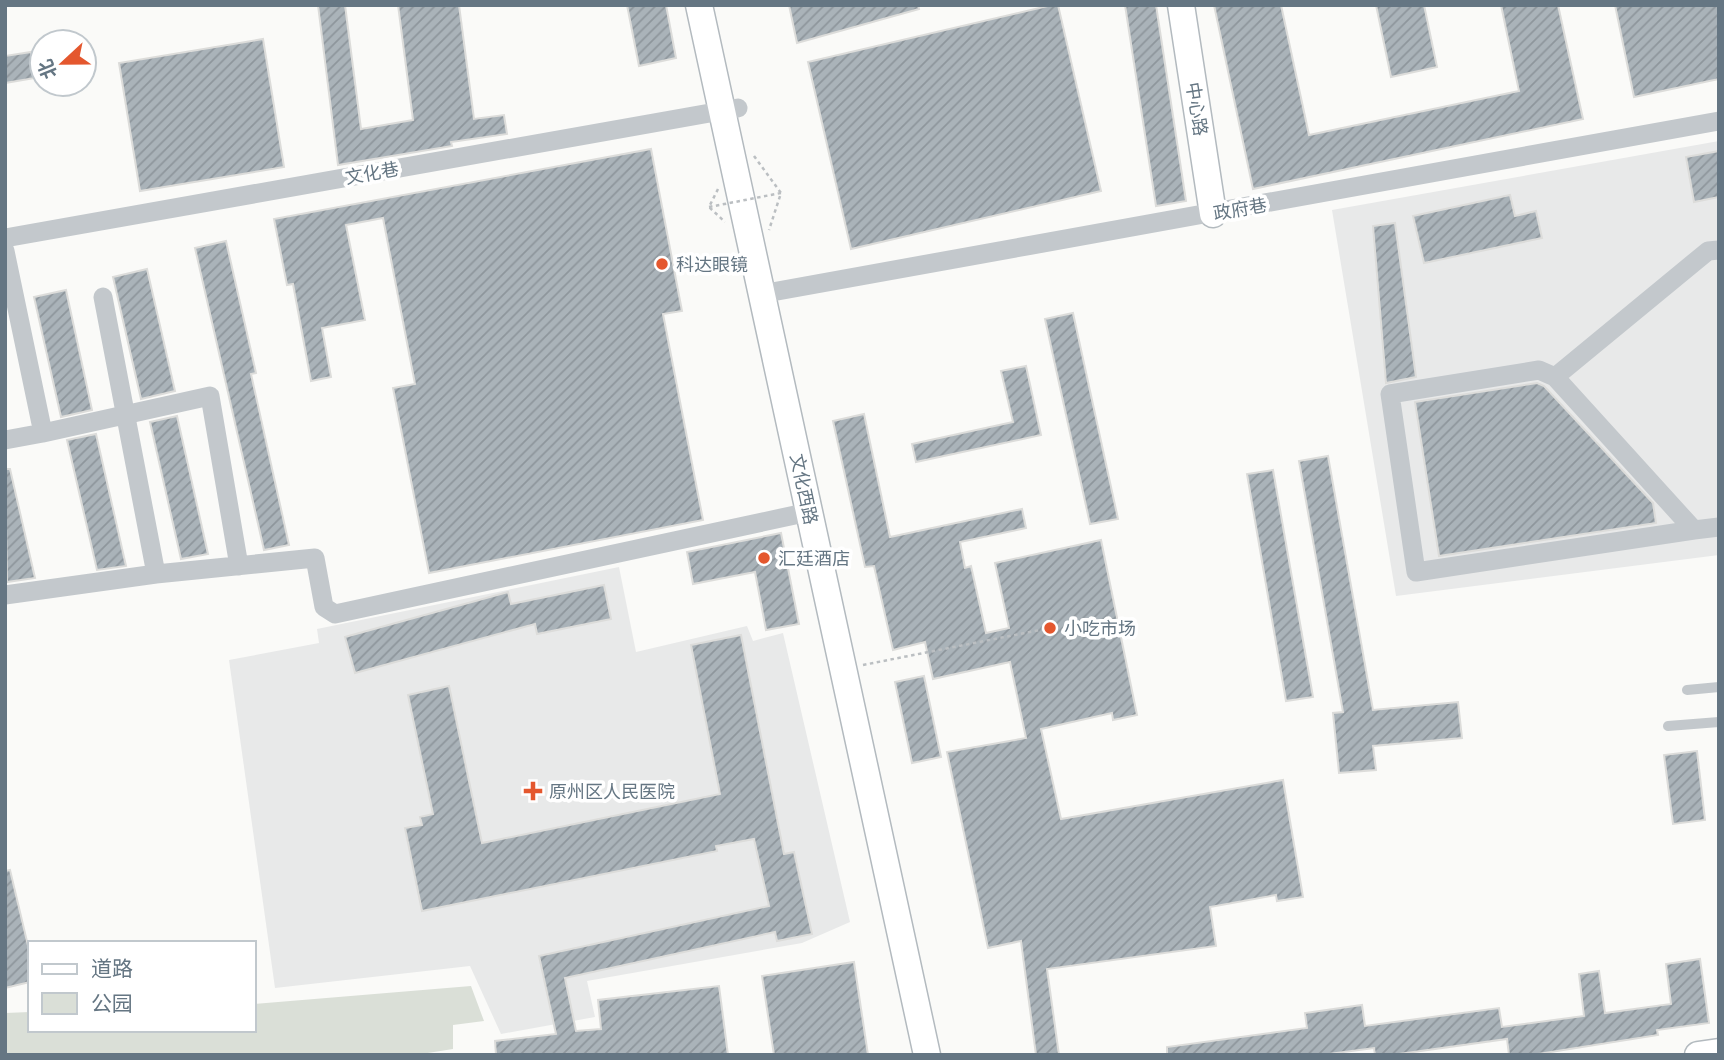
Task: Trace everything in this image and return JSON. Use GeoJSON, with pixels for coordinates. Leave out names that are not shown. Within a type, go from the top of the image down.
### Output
{"type":"FeatureCollection","features":[{"type":"Feature","properties":{"kind":"main road","name":"文化西路"},"geometry":{"type":"LineString","coordinates":[[699,5],[730,109],[746,146],[766,239],[769,293],[809,512],[927,1055]]}},
{"type":"Feature","properties":{"kind":"main road","name":"文化西路"},"geometry":{"type":"LineString","coordinates":[[716,5],[730,109],[769,293],[859,666],[943,1055]]}},
{"type":"Feature","properties":{"kind":"main road","name":"中心路"},"geometry":{"type":"LineString","coordinates":[[1181,5],[1213,214]]}},
{"type":"Feature","properties":{"kind":"main road"},"geometry":{"type":"LineString","coordinates":[[1698,1055],[1719,1052]]}},
{"type":"Feature","properties":{"kind":"street","name":"文化巷"},"geometry":{"type":"LineString","coordinates":[[5,238],[730,109]]}},
{"type":"Feature","properties":{"kind":"street","name":"政府巷"},"geometry":{"type":"LineString","coordinates":[[769,293],[1719,121]]}},
{"type":"Feature","properties":{"kind":"street"},"geometry":{"type":"LineString","coordinates":[[1555,377],[1707,251],[1719,250]]}},
{"type":"Feature","properties":{"kind":"street"},"geometry":{"type":"LineString","coordinates":[[5,251],[43,433]]}},
{"type":"Feature","properties":{"kind":"street"},"geometry":{"type":"LineString","coordinates":[[103,297],[156,574]]}},
{"type":"Feature","properties":{"kind":"street"},"geometry":{"type":"LineString","coordinates":[[1694,530],[1555,377],[1539,370],[1390,394],[1416,572],[1719,527]]}},
{"type":"Feature","properties":{"kind":"street"},"geometry":{"type":"LineString","coordinates":[[5,440],[210,396],[239,566]]}},
{"type":"Feature","properties":{"kind":"street"},"geometry":{"type":"LineString","coordinates":[[5,595],[156,574],[315,558],[324,607],[335,614],[809,512]]}},
{"type":"Feature","properties":{"kind":"lane"},"geometry":{"type":"LineString","coordinates":[[1687,690],[1719,687]]}},
{"type":"Feature","properties":{"kind":"lane"},"geometry":{"type":"LineString","coordinates":[[1668,726],[1719,722]]}},
{"type":"Feature","properties":{"kind":"path"},"geometry":{"type":"LineString","coordinates":[[746,146],[781,193]]}},
{"type":"Feature","properties":{"kind":"path"},"geometry":{"type":"LineString","coordinates":[[709,207],[781,193]]}},
{"type":"Feature","properties":{"kind":"path"},"geometry":{"type":"LineString","coordinates":[[766,239],[781,193]]}},
{"type":"Feature","properties":{"kind":"path"},"geometry":{"type":"LineString","coordinates":[[859,666],[1050,628]]}},
{"type":"Feature","properties":{"kind":"shaded area"},"geometry":{"type":"Polygon","coordinates":[[[1719,141],[1719,555],[1396,596],[1332,210],[1719,141]]]}},
{"type":"Feature","properties":{"kind":"shaded area","name":"原州区人民医院"},"geometry":{"type":"Polygon","coordinates":[[[619,567],[636,652],[747,626],[753,641],[783,633],[850,922],[802,943],[587,981],[595,1017],[501,1034],[470,966],[275,988],[229,660],[319,643],[317,629],[619,567]]]}},
{"type":"Feature","properties":{"kind":"green space"},"geometry":{"type":"Polygon","coordinates":[[[471,986],[484,1021],[453,1025],[453,1049],[415,1055],[5,1055],[5,1013],[28,1012],[28,1032],[256,1032],[256,1004],[471,986]]]}},
{"type":"Feature","properties":{"kind":"building"},"geometry":{"type":"Polygon","coordinates":[[[318,5],[345,5],[361,129],[413,120],[398,5],[459,5],[474,119],[504,115],[507,134],[451,142],[452,146],[338,165],[318,5]]]}},
{"type":"Feature","properties":{"kind":"building"},"geometry":{"type":"Polygon","coordinates":[[[627,5],[666,5],[676,58],[639,66],[627,5]]]}},
{"type":"Feature","properties":{"kind":"building"},"geometry":{"type":"Polygon","coordinates":[[[789,5],[918,5],[919,9],[797,43],[789,5]]]}},
{"type":"Feature","properties":{"kind":"building"},"geometry":{"type":"Polygon","coordinates":[[[1058,5],[1101,191],[851,249],[808,62],[1058,5]]]}},
{"type":"Feature","properties":{"kind":"building"},"geometry":{"type":"Polygon","coordinates":[[[1125,5],[1156,5],[1186,201],[1156,206],[1125,5]]]}},
{"type":"Feature","properties":{"kind":"building"},"geometry":{"type":"Polygon","coordinates":[[[1214,5],[1281,5],[1309,135],[1519,91],[1501,5],[1558,5],[1583,119],[1253,189],[1214,5]]]}},
{"type":"Feature","properties":{"kind":"building"},"geometry":{"type":"Polygon","coordinates":[[[1376,5],[1424,5],[1437,67],[1391,77],[1376,5]]]}},
{"type":"Feature","properties":{"kind":"building"},"geometry":{"type":"Polygon","coordinates":[[[1615,5],[1719,5],[1719,79],[1634,97],[1615,5]]]}},
{"type":"Feature","properties":{"kind":"building"},"geometry":{"type":"Polygon","coordinates":[[[263,39],[284,167],[140,191],[119,63],[263,39]]]}},
{"type":"Feature","properties":{"kind":"building"},"geometry":{"type":"Polygon","coordinates":[[[28,52],[28,79],[5,83],[5,56],[28,52]]]}},
{"type":"Feature","properties":{"kind":"building"},"geometry":{"type":"Polygon","coordinates":[[[651,149],[682,311],[663,314],[703,520],[429,573],[393,388],[415,384],[383,218],[346,225],[365,320],[322,328],[331,377],[311,381],[293,284],[287,285],[274,219],[651,149]]]}},
{"type":"Feature","properties":{"kind":"building"},"geometry":{"type":"Polygon","coordinates":[[[1719,151],[1719,197],[1694,202],[1686,157],[1719,151]]]}},
{"type":"Feature","properties":{"kind":"building"},"geometry":{"type":"Polygon","coordinates":[[[1510,195],[1515,216],[1536,211],[1542,238],[1424,263],[1413,216],[1510,195]]]}},
{"type":"Feature","properties":{"kind":"building"},"geometry":{"type":"Polygon","coordinates":[[[1395,223],[1416,377],[1386,383],[1373,226],[1395,223]]]}},
{"type":"Feature","properties":{"kind":"building"},"geometry":{"type":"Polygon","coordinates":[[[226,241],[256,373],[251,374],[289,545],[264,550],[195,248],[226,241]]]}},
{"type":"Feature","properties":{"kind":"building"},"geometry":{"type":"Polygon","coordinates":[[[147,269],[175,391],[141,399],[113,277],[147,269]]]}},
{"type":"Feature","properties":{"kind":"building"},"geometry":{"type":"Polygon","coordinates":[[[66,290],[92,410],[61,417],[34,297],[66,290]]]}},
{"type":"Feature","properties":{"kind":"building"},"geometry":{"type":"Polygon","coordinates":[[[1073,313],[1118,519],[1090,524],[1045,319],[1073,313]]]}},
{"type":"Feature","properties":{"kind":"building"},"geometry":{"type":"Polygon","coordinates":[[[1026,366],[1041,435],[916,462],[912,444],[1013,422],[1001,371],[1026,366]]]}},
{"type":"Feature","properties":{"kind":"building"},"geometry":{"type":"Polygon","coordinates":[[[1537,383],[1544,386],[1653,503],[1656,523],[1439,556],[1415,402],[1537,383]]]}},
{"type":"Feature","properties":{"kind":"building"},"geometry":{"type":"Polygon","coordinates":[[[864,414],[890,537],[1022,509],[1026,528],[960,542],[965,568],[971,566],[986,633],[1009,628],[995,563],[1101,540],[1137,715],[1113,720],[1112,713],[1041,729],[1061,819],[1283,780],[1303,897],[1277,901],[1276,895],[1210,907],[1216,946],[1047,969],[1059,1055],[1036,1055],[1021,941],[988,948],[947,752],[1026,738],[1010,662],[933,679],[925,642],[893,650],[874,566],[865,567],[833,421],[864,414]]]}},
{"type":"Feature","properties":{"kind":"building"},"geometry":{"type":"Polygon","coordinates":[[[177,416],[208,554],[181,559],[150,422],[177,416]]]}},
{"type":"Feature","properties":{"kind":"building"},"geometry":{"type":"Polygon","coordinates":[[[96,434],[126,566],[97,570],[67,440],[96,434]]]}},
{"type":"Feature","properties":{"kind":"building"},"geometry":{"type":"Polygon","coordinates":[[[1328,456],[1373,710],[1458,702],[1462,738],[1373,746],[1376,770],[1339,773],[1333,713],[1343,712],[1299,461],[1328,456]]]}},
{"type":"Feature","properties":{"kind":"building"},"geometry":{"type":"Polygon","coordinates":[[[5,469],[10,469],[35,578],[7,582],[5,469]]]}},
{"type":"Feature","properties":{"kind":"building"},"geometry":{"type":"Polygon","coordinates":[[[1273,470],[1313,697],[1286,701],[1247,474],[1273,470]]]}},
{"type":"Feature","properties":{"kind":"building"},"geometry":{"type":"Polygon","coordinates":[[[781,533],[799,624],[766,630],[755,572],[693,584],[687,552],[781,533]]]}},
{"type":"Feature","properties":{"kind":"building"},"geometry":{"type":"Polygon","coordinates":[[[604,585],[611,619],[537,634],[535,624],[355,673],[345,637],[508,592],[511,604],[604,585]]]}},
{"type":"Feature","properties":{"kind":"building"},"geometry":{"type":"Polygon","coordinates":[[[741,635],[784,854],[794,852],[812,934],[777,941],[775,932],[565,978],[576,1031],[601,1029],[598,1000],[719,986],[728,1055],[496,1055],[495,1041],[556,1034],[539,956],[769,906],[754,839],[716,846],[717,851],[422,911],[405,828],[422,825],[420,817],[433,814],[408,695],[449,686],[482,843],[720,794],[691,645],[741,635]]]}},
{"type":"Feature","properties":{"kind":"building"},"geometry":{"type":"Polygon","coordinates":[[[924,676],[941,757],[912,763],[895,682],[924,676]]]}},
{"type":"Feature","properties":{"kind":"building"},"geometry":{"type":"Polygon","coordinates":[[[1697,751],[1705,820],[1673,824],[1664,755],[1697,751]]]}},
{"type":"Feature","properties":{"kind":"building"},"geometry":{"type":"Polygon","coordinates":[[[10,870],[28,946],[28,982],[5,988],[5,871],[10,870]]]}},
{"type":"Feature","properties":{"kind":"building"},"geometry":{"type":"Polygon","coordinates":[[[1700,959],[1709,1023],[1657,1030],[1658,1035],[1532,1055],[1509,1055],[1507,1039],[1392,1055],[1375,1055],[1374,1048],[1321,1055],[1167,1055],[1167,1047],[1307,1028],[1305,1013],[1362,1005],[1365,1026],[1499,1008],[1502,1027],[1584,1016],[1579,974],[1599,971],[1605,1013],[1671,1004],[1666,964],[1700,959]]]}},
{"type":"Feature","properties":{"kind":"building"},"geometry":{"type":"Polygon","coordinates":[[[854,962],[868,1055],[774,1055],[762,976],[854,962]]]}},
{"type":"Feature","properties":{"kind":"place","name":"科达眼镜"},"geometry":{"type":"Point","coordinates":[662,264]}},
{"type":"Feature","properties":{"kind":"place","name":"汇廷酒店"},"geometry":{"type":"Point","coordinates":[764,558]}},
{"type":"Feature","properties":{"kind":"place","name":"小吃市场"},"geometry":{"type":"Point","coordinates":[1050,628]}},
{"type":"Feature","properties":{"kind":"place","name":"原州区人民医院"},"geometry":{"type":"Point","coordinates":[533,791]}}]}
